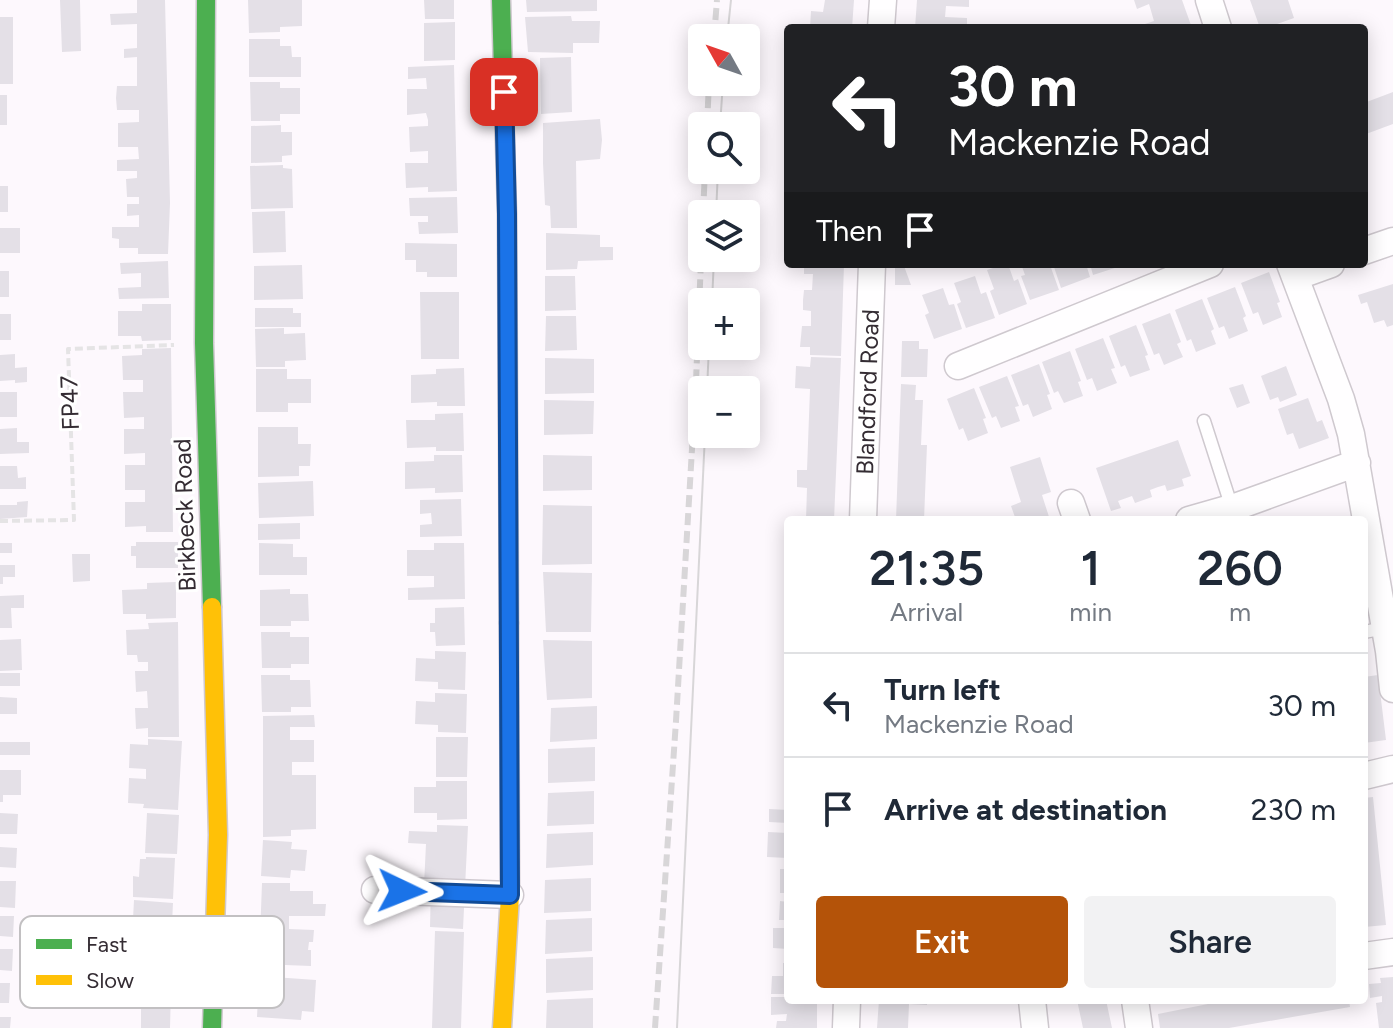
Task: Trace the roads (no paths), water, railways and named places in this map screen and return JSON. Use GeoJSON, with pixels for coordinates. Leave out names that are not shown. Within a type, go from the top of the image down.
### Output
{"type":"FeatureCollection","features":[{"type":"Feature","properties":{"kind":"street","name":"Birkbeck Road"},"geometry":{"type":"LineString","coordinates":[[206,0],[204,343],[218,835],[215,916]]}},
{"type":"Feature","properties":{"kind":"street"},"geometry":{"type":"LineString","coordinates":[[501,0],[507,214],[510,895],[502,1028]]}},
{"type":"Feature","properties":{"kind":"street"},"geometry":{"type":"LineString","coordinates":[[881,24],[883,0]]}},
{"type":"Feature","properties":{"kind":"street"},"geometry":{"type":"LineString","coordinates":[[1209,0],[1217,24]]}},
{"type":"Feature","properties":{"kind":"street"},"geometry":{"type":"LineString","coordinates":[[1368,250],[1393,241]]}},
{"type":"Feature","properties":{"kind":"street","name":"Blandford Road"},"geometry":{"type":"LineString","coordinates":[[863,516],[872,268]]}},
{"type":"Feature","properties":{"kind":"street"},"geometry":{"type":"LineString","coordinates":[[958,366],[1200,268]]}},
{"type":"Feature","properties":{"kind":"street"},"geometry":{"type":"LineString","coordinates":[[1293,271],[1351,434],[1363,516]]}},
{"type":"Feature","properties":{"kind":"street"},"geometry":{"type":"LineString","coordinates":[[1203,516],[1357,463]]}},
{"type":"Feature","properties":{"kind":"street"},"geometry":{"type":"LineString","coordinates":[[1368,565],[1375,630],[1393,689]]}},
{"type":"Feature","properties":{"kind":"street"},"geometry":{"type":"LineString","coordinates":[[1368,775],[1393,769]]}},
{"type":"Feature","properties":{"kind":"street"},"geometry":{"type":"LineString","coordinates":[[375,890],[510,895]]}},
{"type":"Feature","properties":{"kind":"street"},"geometry":{"type":"LineString","coordinates":[[1368,955],[1393,952]]}},
{"type":"Feature","properties":{"kind":"street"},"geometry":{"type":"LineString","coordinates":[[846,1028],[847,1004]]}},
{"type":"Feature","properties":{"kind":"street"},"geometry":{"type":"LineString","coordinates":[[1032,1004],[1035,1028]]}},
{"type":"Feature","properties":{"kind":"street"},"geometry":{"type":"LineString","coordinates":[[1136,1004],[1139,1028]]}},
{"type":"Feature","properties":{"kind":"street","name":"Birkbeck Road"},"geometry":{"type":"LineString","coordinates":[[212,1028],[213,1008]]}},
{"type":"Feature","properties":{"kind":"lane"},"geometry":{"type":"LineString","coordinates":[[1204,421],[1232,508]]}},
{"type":"Feature","properties":{"kind":"tram line"},"geometry":{"type":"LineString","coordinates":[[728,24],[731,0]]}},
{"type":"Feature","properties":{"kind":"tram line"},"geometry":{"type":"LineString","coordinates":[[721,112],[722,96]]}},
{"type":"Feature","properties":{"kind":"tram line"},"geometry":{"type":"LineString","coordinates":[[717,184],[717,200]]}},
{"type":"Feature","properties":{"kind":"tram line"},"geometry":{"type":"LineString","coordinates":[[713,272],[713,288]]}},
{"type":"Feature","properties":{"kind":"tram line"},"geometry":{"type":"LineString","coordinates":[[708,360],[708,376]]}},
{"type":"Feature","properties":{"kind":"tram line"},"geometry":{"type":"LineString","coordinates":[[677,1028],[704,448]]}},
{"type":"Feature","properties":{"kind":"railway"},"geometry":{"type":"LineString","coordinates":[[715,24],[717,0]]}},
{"type":"Feature","properties":{"kind":"railway"},"geometry":{"type":"LineString","coordinates":[[708,96],[708,112]]}},
{"type":"Feature","properties":{"kind":"railway"},"geometry":{"type":"LineString","coordinates":[[704,184],[704,200]]}},
{"type":"Feature","properties":{"kind":"railway"},"geometry":{"type":"LineString","coordinates":[[655,1028],[676,721],[701,272]]}}]}
